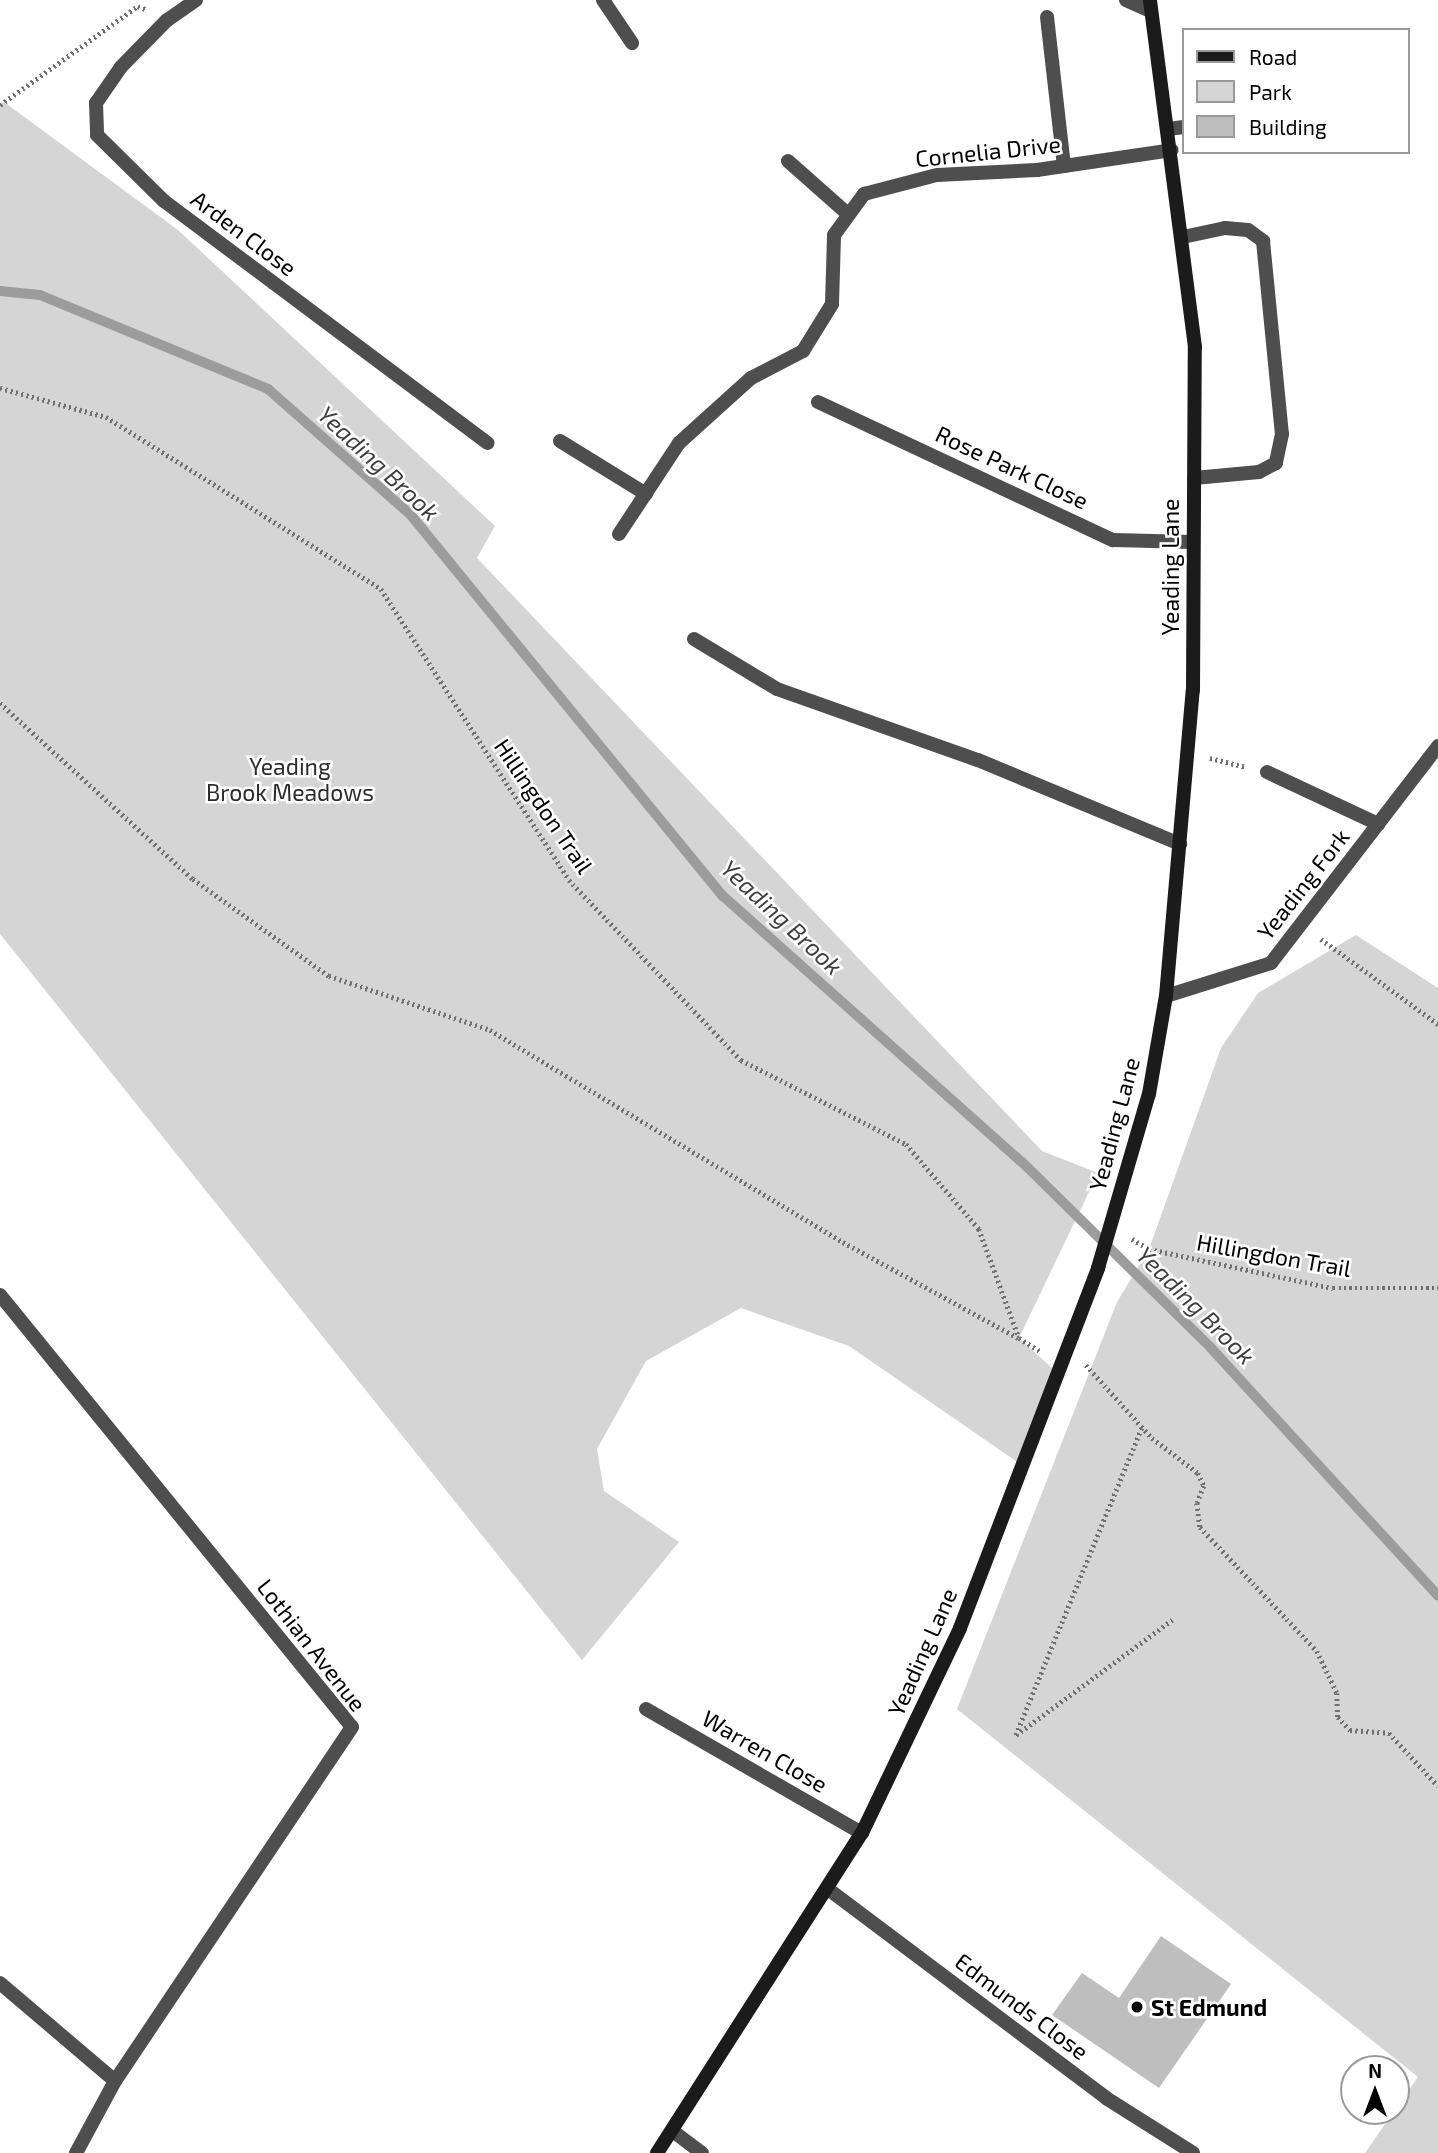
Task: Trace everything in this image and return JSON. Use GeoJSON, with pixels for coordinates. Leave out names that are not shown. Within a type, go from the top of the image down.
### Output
{"type":"FeatureCollection","features":[{"type":"Feature","properties":{"kind":"street","name":"Arden Close"},"geometry":{"type":"LineString","coordinates":[[195,0],[167,20],[96,103],[97,135],[163,201],[487,443]]}},
{"type":"Feature","properties":{"kind":"street"},"geometry":{"type":"LineString","coordinates":[[603,0],[632,43]]}},
{"type":"Feature","properties":{"kind":"street"},"geometry":{"type":"LineString","coordinates":[[1126,0],[1150,5]]}},
{"type":"Feature","properties":{"kind":"street","name":"Yeading Lane"},"geometry":{"type":"LineString","coordinates":[[657,2153],[674,2132],[862,1833],[960,1628],[1098,1268],[1149,1094],[1167,996],[1188,753],[1195,347],[1172,150],[1150,5]]}},
{"type":"Feature","properties":{"kind":"street"},"geometry":{"type":"LineString","coordinates":[[1046,17],[1064,166]]}},
{"type":"Feature","properties":{"kind":"street"},"geometry":{"type":"LineString","coordinates":[[1168,129],[1182,127]]}},
{"type":"Feature","properties":{"kind":"street","name":"Cornelia Drive"},"geometry":{"type":"LineString","coordinates":[[619,534],[679,443],[751,378],[803,351],[832,304],[834,235],[864,194],[937,175],[1064,166],[1172,150]]}},
{"type":"Feature","properties":{"kind":"street"},"geometry":{"type":"LineString","coordinates":[[788,161],[849,215]]}},
{"type":"Feature","properties":{"kind":"street"},"geometry":{"type":"LineString","coordinates":[[1183,237],[1225,228],[1248,230],[1263,241],[1282,434],[1276,463],[1259,472],[1194,478]]}},
{"type":"Feature","properties":{"kind":"street","name":"Rose Park Close"},"geometry":{"type":"LineString","coordinates":[[818,402],[1113,540],[1193,542]]}},
{"type":"Feature","properties":{"kind":"street"},"geometry":{"type":"LineString","coordinates":[[560,441],[646,494]]}},
{"type":"Feature","properties":{"kind":"street"},"geometry":{"type":"LineString","coordinates":[[694,639],[777,689],[978,760],[1180,844]]}},
{"type":"Feature","properties":{"kind":"street","name":"Yeading Fork"},"geometry":{"type":"LineString","coordinates":[[1167,996],[1271,963],[1438,746]]}},
{"type":"Feature","properties":{"kind":"street"},"geometry":{"type":"LineString","coordinates":[[1267,772],[1378,824]]}},
{"type":"Feature","properties":{"kind":"street","name":"Lothian Avenue"},"geometry":{"type":"LineString","coordinates":[[0,1294],[352,1727],[116,2081],[76,2153]]}},
{"type":"Feature","properties":{"kind":"street","name":"Warren Close"},"geometry":{"type":"LineString","coordinates":[[646,1709],[862,1833]]}},
{"type":"Feature","properties":{"kind":"street","name":"Edmunds Close"},"geometry":{"type":"LineString","coordinates":[[828,1889],[1106,2098],[1193,2153]]}},
{"type":"Feature","properties":{"kind":"street"},"geometry":{"type":"LineString","coordinates":[[0,1983],[116,2081]]}},
{"type":"Feature","properties":{"kind":"street"},"geometry":{"type":"LineString","coordinates":[[674,2132],[702,2153]]}},
{"type":"Feature","properties":{"kind":"path"},"geometry":{"type":"LineString","coordinates":[[1,103],[138,6],[167,20]]}},
{"type":"Feature","properties":{"kind":"path","name":"Hillingdon Trail"},"geometry":{"type":"LineString","coordinates":[[0,388],[106,417],[381,589],[569,880],[741,1060],[906,1144],[979,1229],[1019,1338]]}},
{"type":"Feature","properties":{"kind":"path"},"geometry":{"type":"LineString","coordinates":[[0,703],[193,878],[328,976],[489,1030],[843,1242],[1019,1338],[1062,1366]]}},
{"type":"Feature","properties":{"kind":"path"},"geometry":{"type":"LineString","coordinates":[[1188,753],[1267,772]]}},
{"type":"Feature","properties":{"kind":"path"},"geometry":{"type":"LineString","coordinates":[[1301,924],[1438,1024]]}},
{"type":"Feature","properties":{"kind":"path","name":"Hillingdon Trail"},"geometry":{"type":"LineString","coordinates":[[1110,1227],[1149,1249],[1333,1288],[1438,1288]]}},
{"type":"Feature","properties":{"kind":"path"},"geometry":{"type":"LineString","coordinates":[[1070,1345],[1142,1428],[1198,1474],[1203,1486],[1197,1503],[1200,1527],[1317,1651],[1337,1693],[1338,1717],[1350,1730],[1390,1733],[1438,1786]]}},
{"type":"Feature","properties":{"kind":"path"},"geometry":{"type":"LineString","coordinates":[[1142,1428],[1016,1735],[1172,1620]]}},
{"type":"Feature","properties":{"kind":"green space","name":"Yeading Brook Meadows"},"geometry":{"type":"Polygon","coordinates":[[[4,102],[178,230],[495,526],[477,558],[1042,1151],[1098,1173],[1019,1338],[1052,1368],[1023,1466],[849,1346],[741,1308],[646,1361],[597,1449],[604,1491],[679,1542],[582,1660],[0,934],[0,103],[4,102]]]}},
{"type":"Feature","properties":{"kind":"green space"},"geometry":{"type":"Polygon","coordinates":[[[1356,935],[1438,988],[1438,2153],[1365,2153],[1385,2125],[1410,2125],[1410,2088],[1418,2077],[1410,2071],[1410,2055],[1390,2055],[957,1709],[1117,1302],[1149,1249],[1221,1048],[1258,993],[1356,935]]]}},
{"type":"Feature","properties":{"kind":"building","name":"St Edmund"},"geometry":{"type":"Polygon","coordinates":[[[1161,1936],[1231,1984],[1159,2088],[1052,2015],[1082,1973],[1119,1998],[1161,1936]]]}},
{"type":"Feature","properties":{"kind":"waterway","name":"Yeading Brook"},"geometry":{"type":"LineString","coordinates":[[0,291],[40,295],[268,389],[410,514],[723,896],[1022,1162],[1211,1348],[1438,1596]]}},
{"type":"Feature","properties":{"kind":"place","name":"St Edmund"},"geometry":{"type":"Point","coordinates":[1137,2007]}}]}
